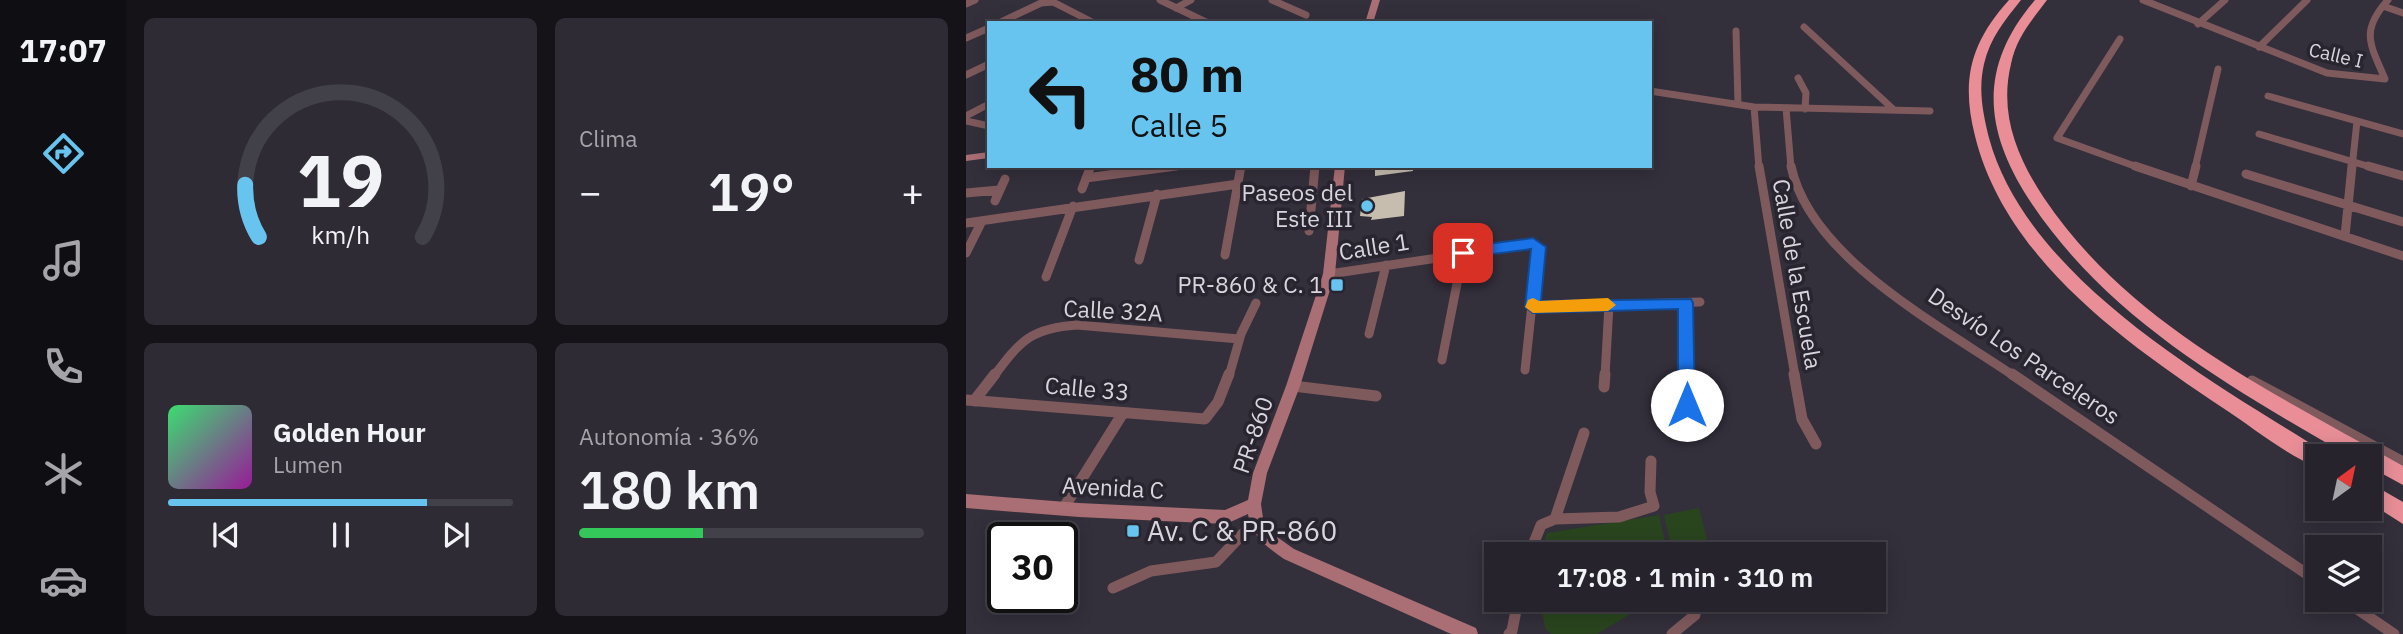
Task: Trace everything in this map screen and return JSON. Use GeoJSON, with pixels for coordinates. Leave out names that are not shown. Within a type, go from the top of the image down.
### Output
{"type":"FeatureCollection","features":[{"type":"Feature","properties":{"kind":"highway"},"geometry":{"type":"LineString","coordinates":[[2015,0],[2001,14],[1986,38],[1978,59],[1973,94],[1977,127],[1986,154],[2012,206],[2059,266],[2122,325],[2197,381],[2305,450]]}},
{"type":"Feature","properties":{"kind":"highway"},"geometry":{"type":"LineString","coordinates":[[2041,0],[2017,31],[2001,70],[1999,110],[2011,156],[2048,218],[2085,261],[2120,294],[2189,348],[2245,384],[2403,476]]}},
{"type":"Feature","properties":{"kind":"highway"},"geometry":{"type":"LineString","coordinates":[[2382,501],[2403,515]]}},
{"type":"Feature","properties":{"kind":"street"},"geometry":{"type":"LineString","coordinates":[[966,4],[975,0]]}},
{"type":"Feature","properties":{"kind":"street"},"geometry":{"type":"LineString","coordinates":[[1160,0],[1204,21]]}},
{"type":"Feature","properties":{"kind":"street"},"geometry":{"type":"LineString","coordinates":[[1176,8],[1191,0]]}},
{"type":"Feature","properties":{"kind":"street"},"geometry":{"type":"LineString","coordinates":[[1272,0],[1306,15]]}},
{"type":"Feature","properties":{"kind":"street"},"geometry":{"type":"LineString","coordinates":[[1370,21],[1376,0]]}},
{"type":"Feature","properties":{"kind":"street","name":"Calle I"},"geometry":{"type":"LineString","coordinates":[[2143,0],[2327,73],[2385,79],[2373,52],[2371,33],[2373,18],[2385,3]]}},
{"type":"Feature","properties":{"kind":"street"},"geometry":{"type":"LineString","coordinates":[[2199,24],[2225,0]]}},
{"type":"Feature","properties":{"kind":"street"},"geometry":{"type":"LineString","coordinates":[[2259,47],[2306,0]]}},
{"type":"Feature","properties":{"kind":"street"},"geometry":{"type":"LineString","coordinates":[[1003,21],[1041,3],[1053,2],[1090,21]]}},
{"type":"Feature","properties":{"kind":"street"},"geometry":{"type":"LineString","coordinates":[[2385,3],[2403,13]]}},
{"type":"Feature","properties":{"kind":"street"},"geometry":{"type":"LineString","coordinates":[[1075,21],[1082,17]]}},
{"type":"Feature","properties":{"kind":"street"},"geometry":{"type":"LineString","coordinates":[[1804,27],[1893,109]]}},
{"type":"Feature","properties":{"kind":"street"},"geometry":{"type":"LineString","coordinates":[[966,38],[987,28]]}},
{"type":"Feature","properties":{"kind":"street"},"geometry":{"type":"LineString","coordinates":[[1736,31],[1738,104]]}},
{"type":"Feature","properties":{"kind":"street"},"geometry":{"type":"LineString","coordinates":[[2120,39],[2057,138],[2191,186],[2403,256]]}},
{"type":"Feature","properties":{"kind":"street"},"geometry":{"type":"LineString","coordinates":[[966,75],[987,65]]}},
{"type":"Feature","properties":{"kind":"street"},"geometry":{"type":"LineString","coordinates":[[2191,186],[2218,69]]}},
{"type":"Feature","properties":{"kind":"street"},"geometry":{"type":"LineString","coordinates":[[1798,78],[1806,93],[1805,109]]}},
{"type":"Feature","properties":{"kind":"street"},"geometry":{"type":"LineString","coordinates":[[1652,91],[1754,107],[1930,111]]}},
{"type":"Feature","properties":{"kind":"street"},"geometry":{"type":"LineString","coordinates":[[2268,96],[2403,134]]}},
{"type":"Feature","properties":{"kind":"street"},"geometry":{"type":"LineString","coordinates":[[966,118],[987,105]]}},
{"type":"Feature","properties":{"kind":"street","name":"Calle de la Escuela"},"geometry":{"type":"LineString","coordinates":[[1754,107],[1757,157],[1802,419],[1816,444]]}},
{"type":"Feature","properties":{"kind":"street","name":"Desvío Los Parceleros"},"geometry":{"type":"LineString","coordinates":[[1786,108],[1792,174],[1798,190],[1820,226],[1856,265],[1885,288],[2305,574]]}},
{"type":"Feature","properties":{"kind":"street"},"geometry":{"type":"LineString","coordinates":[[966,118],[987,125]]}},
{"type":"Feature","properties":{"kind":"street"},"geometry":{"type":"LineString","coordinates":[[2345,236],[2357,121]]}},
{"type":"Feature","properties":{"kind":"street"},"geometry":{"type":"LineString","coordinates":[[2259,134],[2403,176]]}},
{"type":"Feature","properties":{"kind":"street"},"geometry":{"type":"LineString","coordinates":[[966,158],[987,155]]}},
{"type":"Feature","properties":{"kind":"street"},"geometry":{"type":"LineString","coordinates":[[1082,189],[1090,168]]}},
{"type":"Feature","properties":{"kind":"street"},"geometry":{"type":"LineString","coordinates":[[1086,178],[1161,168]]}},
{"type":"Feature","properties":{"kind":"street"},"geometry":{"type":"LineString","coordinates":[[1225,255],[1241,168]]}},
{"type":"Feature","properties":{"kind":"street"},"geometry":{"type":"LineString","coordinates":[[1309,231],[1315,168]]}},
{"type":"Feature","properties":{"kind":"street","name":"PR-860"},"geometry":{"type":"LineString","coordinates":[[1256,520],[1254,504],[1260,473],[1293,386],[1329,274],[1340,168]]}},
{"type":"Feature","properties":{"kind":"street"},"geometry":{"type":"LineString","coordinates":[[2246,174],[2403,222]]}},
{"type":"Feature","properties":{"kind":"street"},"geometry":{"type":"LineString","coordinates":[[995,201],[1005,179]]}},
{"type":"Feature","properties":{"kind":"street"},"geometry":{"type":"LineString","coordinates":[[966,223],[1238,184]]}},
{"type":"Feature","properties":{"kind":"street"},"geometry":{"type":"LineString","coordinates":[[966,193],[999,190]]}},
{"type":"Feature","properties":{"kind":"street"},"geometry":{"type":"LineString","coordinates":[[1139,260],[1157,194]]}},
{"type":"Feature","properties":{"kind":"street"},"geometry":{"type":"LineString","coordinates":[[1046,277],[1073,206]]}},
{"type":"Feature","properties":{"kind":"street"},"geometry":{"type":"LineString","coordinates":[[966,253],[982,222]]}},
{"type":"Feature","properties":{"kind":"street","name":"Calle 1"},"geometry":{"type":"LineString","coordinates":[[1329,274],[1509,245],[1533,244],[1538,247],[1533,307]]}},
{"type":"Feature","properties":{"kind":"street"},"geometry":{"type":"LineString","coordinates":[[1442,360],[1463,253]]}},
{"type":"Feature","properties":{"kind":"street"},"geometry":{"type":"LineString","coordinates":[[1369,334],[1386,265]]}},
{"type":"Feature","properties":{"kind":"street"},"geometry":{"type":"LineString","coordinates":[[1525,370],[1533,307],[1700,302]]}},
{"type":"Feature","properties":{"kind":"street"},"geometry":{"type":"LineString","coordinates":[[1240,339],[1256,303]]}},
{"type":"Feature","properties":{"kind":"street"},"geometry":{"type":"LineString","coordinates":[[1686,303],[1687,405]]}},
{"type":"Feature","properties":{"kind":"street"},"geometry":{"type":"LineString","coordinates":[[1604,387],[1609,304]]}},
{"type":"Feature","properties":{"kind":"street","name":"Calle 32A"},"geometry":{"type":"LineString","coordinates":[[970,400],[1018,344],[1050,327],[1077,325],[1240,339]]}},
{"type":"Feature","properties":{"kind":"street","name":"Calle 33"},"geometry":{"type":"LineString","coordinates":[[970,400],[1205,419],[1214,410],[1235,362],[1240,339]]}},
{"type":"Feature","properties":{"kind":"street"},"geometry":{"type":"LineString","coordinates":[[2189,348],[2354,436],[2403,459]]}},
{"type":"Feature","properties":{"kind":"street"},"geometry":{"type":"LineString","coordinates":[[1293,386],[1376,396]]}},
{"type":"Feature","properties":{"kind":"street"},"geometry":{"type":"LineString","coordinates":[[1063,509],[1123,413]]}},
{"type":"Feature","properties":{"kind":"street"},"geometry":{"type":"LineString","coordinates":[[1555,519],[1584,433]]}},
{"type":"Feature","properties":{"kind":"street"},"geometry":{"type":"LineString","coordinates":[[1534,542],[1541,525],[1555,519],[1619,517],[1654,506],[1650,492],[1651,461]]}},
{"type":"Feature","properties":{"kind":"street","name":"Avenida C"},"geometry":{"type":"LineString","coordinates":[[966,501],[1226,517],[1254,504]]}},
{"type":"Feature","properties":{"kind":"street"},"geometry":{"type":"LineString","coordinates":[[1113,588],[1151,571],[1216,562],[1256,520],[1268,539],[1289,554],[1470,634]]}},
{"type":"Feature","properties":{"kind":"street"},"geometry":{"type":"LineString","coordinates":[[1508,634],[1512,631],[1516,612]]}},
{"type":"Feature","properties":{"kind":"street"},"geometry":{"type":"LineString","coordinates":[[2362,612],[2394,634]]}},
{"type":"Feature","properties":{"kind":"street"},"geometry":{"type":"LineString","coordinates":[[1672,634],[1695,615]]}},
{"type":"Feature","properties":{"kind":"green space"},"geometry":{"type":"Polygon","coordinates":[[[1699,508],[1708,542],[1670,542],[1664,515],[1699,508]]]}},
{"type":"Feature","properties":{"kind":"green space"},"geometry":{"type":"Polygon","coordinates":[[[1659,515],[1665,542],[1544,542],[1547,533],[1659,515]]]}},
{"type":"Feature","properties":{"kind":"green space"},"geometry":{"type":"Polygon","coordinates":[[[1542,612],[1634,612],[1597,634],[1551,634],[1545,628],[1542,612]]]}},
{"type":"Feature","properties":{"kind":"building"},"geometry":{"type":"Polygon","coordinates":[[[1375,168],[1413,168],[1413,171],[1375,176],[1375,168]]]}},
{"type":"Feature","properties":{"kind":"building","name":"Paseos del Este III"},"geometry":{"type":"Polygon","coordinates":[[[1405,191],[1404,216],[1371,220],[1372,217],[1360,216],[1362,199],[1405,191]]]}},
{"type":"Feature","properties":{"kind":"slow traffic"},"geometry":{"type":"LineString","coordinates":[[1533,304],[1533,307],[1608,305]]}},
{"type":"Feature","properties":{"kind":"place","name":"Paseos del Este III"},"geometry":{"type":"Point","coordinates":[1367,206]}},
{"type":"Feature","properties":{"kind":"place","name":"PR-860 & C. 1"},"geometry":{"type":"Point","coordinates":[1337,285]}},
{"type":"Feature","properties":{"kind":"place","name":"Av. C & PR-860"},"geometry":{"type":"Point","coordinates":[1133,531]}},
{"type":"Feature","properties":{"kind":"route"},"geometry":{"type":"LineString","coordinates":[[1463,253],[1509,245],[1533,244],[1538,247],[1533,307],[1686,303],[1687,405]]}}]}
